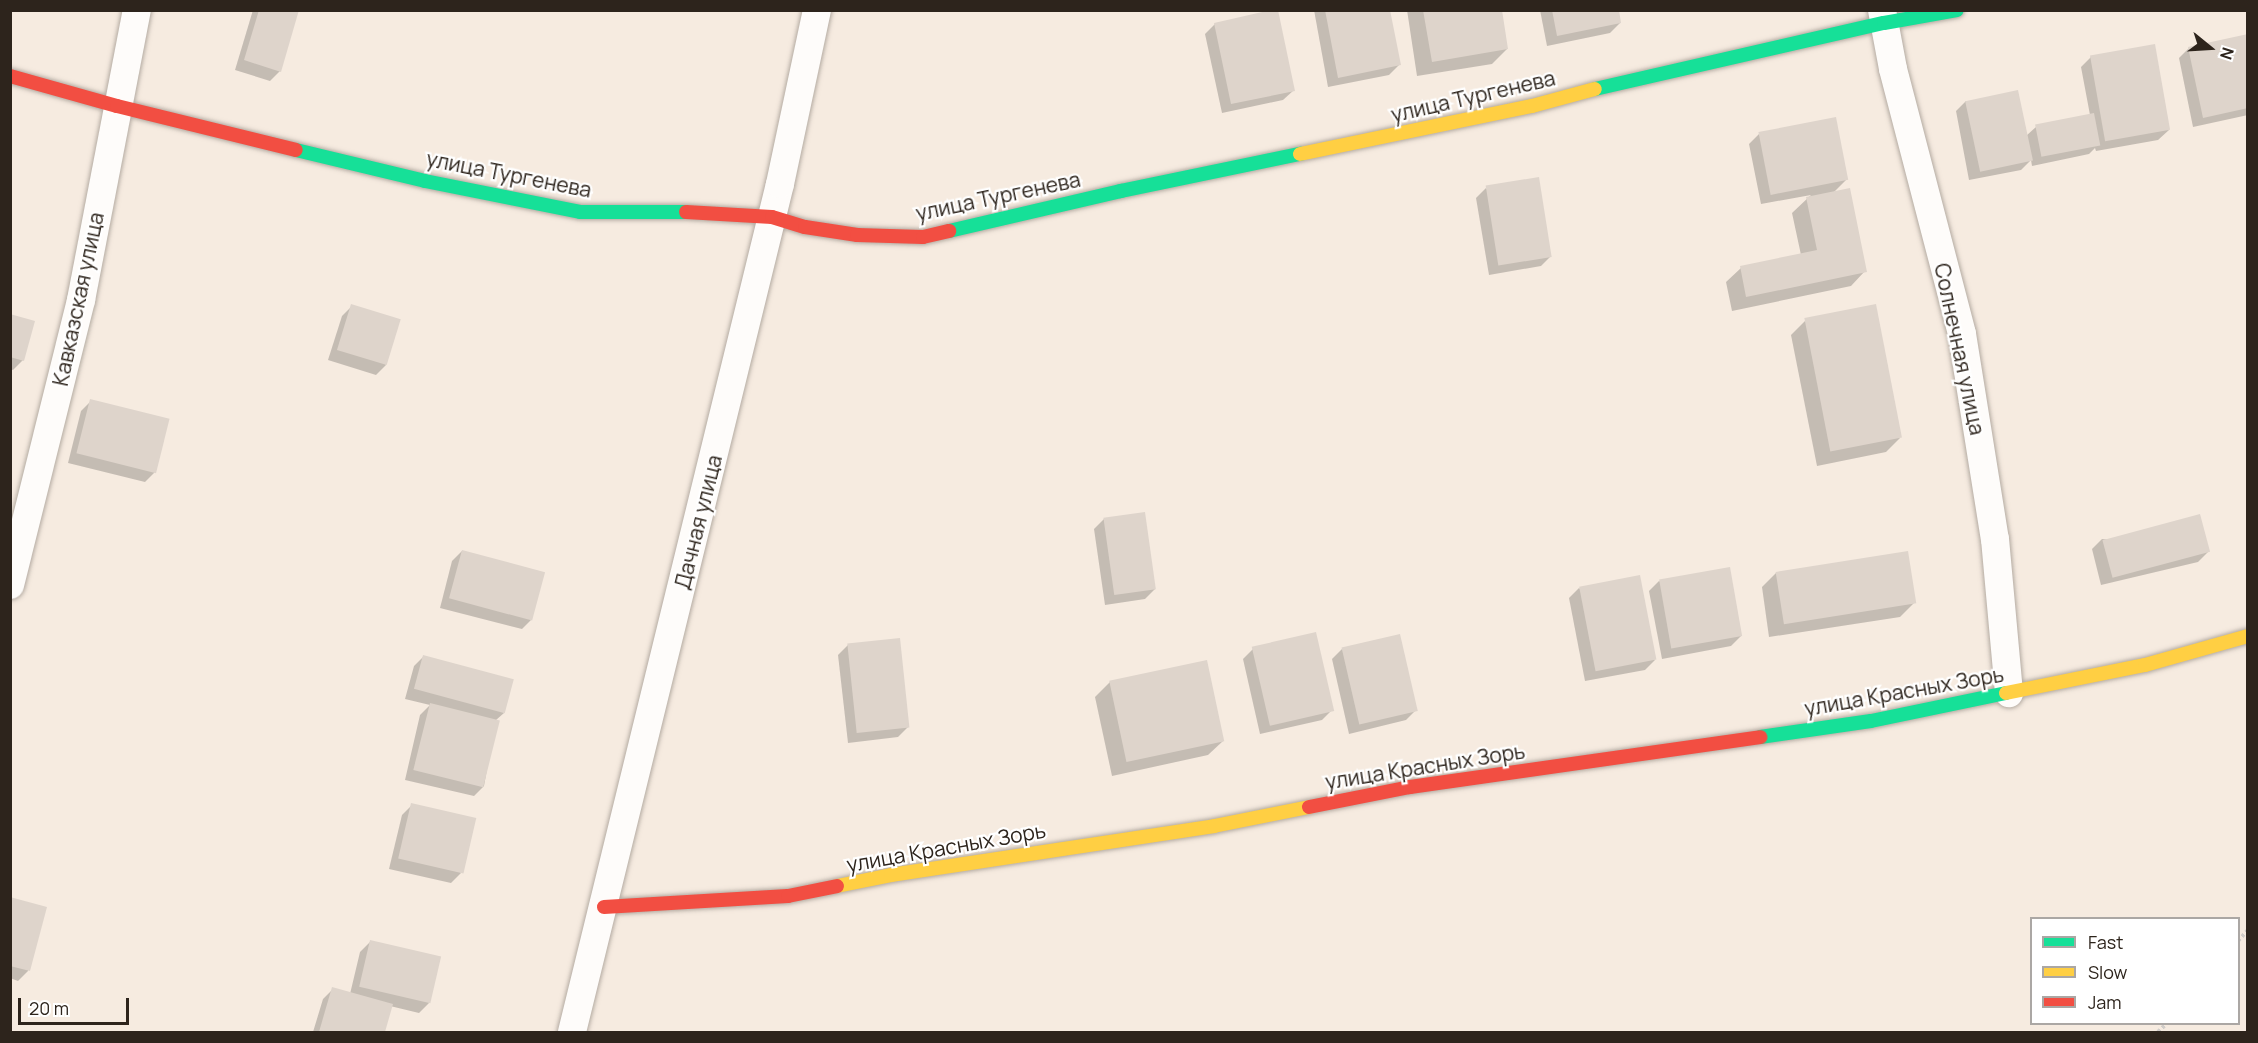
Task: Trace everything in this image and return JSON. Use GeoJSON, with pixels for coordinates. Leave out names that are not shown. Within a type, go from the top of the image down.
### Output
{"type":"FeatureCollection","features":[{"type":"Feature","properties":{"kind":"street","name":"Кавказская улица"},"geometry":{"type":"LineString","coordinates":[[10,585],[81,300],[137,10]]}},
{"type":"Feature","properties":{"kind":"street","name":"Дачная улица"},"geometry":{"type":"LineString","coordinates":[[572,1032],[772,217],[817,10]]}},
{"type":"Feature","properties":{"kind":"street","name":"улица Тургенева"},"geometry":{"type":"LineString","coordinates":[[10,76],[117,106],[425,181],[580,212],[720,212],[772,217],[805,226],[857,235],[923,237],[1121,191],[1532,106],[1637,78],[1808,42],[1883,17],[1957,10]]}},
{"type":"Feature","properties":{"kind":"street","name":"Солнечная улица"},"geometry":{"type":"LineString","coordinates":[[1883,17],[1893,69],[1962,334],[1995,539],[2009,693]]}},
{"type":"Feature","properties":{"kind":"street","name":"улица Красных Зорь"},"geometry":{"type":"LineString","coordinates":[[604,907],[788,896],[891,875],[1214,826],[1410,787],[1871,721],[2145,665],[2247,636]]}},
{"type":"Feature","properties":{"kind":"building"},"geometry":{"type":"Polygon","coordinates":[[[259,10],[299,10],[281,72],[244,60],[259,10]]]}},
{"type":"Feature","properties":{"kind":"building"},"geometry":{"type":"Polygon","coordinates":[[[1278,10],[1295,91],[1231,104],[1214,23],[1278,10]]]}},
{"type":"Feature","properties":{"kind":"building"},"geometry":{"type":"Polygon","coordinates":[[[1325,10],[1390,10],[1401,65],[1338,78],[1325,10]]]}},
{"type":"Feature","properties":{"kind":"building"},"geometry":{"type":"Polygon","coordinates":[[[1423,10],[1502,10],[1508,49],[1432,62],[1423,10]]]}},
{"type":"Feature","properties":{"kind":"building"},"geometry":{"type":"Polygon","coordinates":[[[1552,10],[1619,10],[1621,23],[1557,36],[1552,10]]]}},
{"type":"Feature","properties":{"kind":"building"},"geometry":{"type":"Polygon","coordinates":[[[2248,34],[2248,108],[2203,118],[2188,47],[2248,34]]]}},
{"type":"Feature","properties":{"kind":"building"},"geometry":{"type":"Polygon","coordinates":[[[2155,44],[2170,130],[2105,141],[2090,55],[2155,44]]]}},
{"type":"Feature","properties":{"kind":"building"},"geometry":{"type":"Polygon","coordinates":[[[2018,90],[2033,160],[1980,172],[1965,101],[2018,90]]]}},
{"type":"Feature","properties":{"kind":"building"},"geometry":{"type":"Polygon","coordinates":[[[2094,113],[2100,145],[2041,157],[2035,124],[2094,113]]]}},
{"type":"Feature","properties":{"kind":"building"},"geometry":{"type":"Polygon","coordinates":[[[1836,117],[1848,180],[1771,195],[1758,132],[1836,117]]]}},
{"type":"Feature","properties":{"kind":"building"},"geometry":{"type":"Polygon","coordinates":[[[1539,177],[1552,257],[1498,265],[1486,185],[1539,177]]]}},
{"type":"Feature","properties":{"kind":"building"},"geometry":{"type":"Polygon","coordinates":[[[1850,188],[1867,272],[1746,297],[1740,266],[1817,250],[1806,197],[1850,188]]]}},
{"type":"Feature","properties":{"kind":"building"},"geometry":{"type":"Polygon","coordinates":[[[351,304],[401,319],[387,365],[337,350],[351,304]]]}},
{"type":"Feature","properties":{"kind":"building"},"geometry":{"type":"Polygon","coordinates":[[[1876,304],[1902,438],[1830,451],[1804,318],[1876,304]]]}},
{"type":"Feature","properties":{"kind":"building"},"geometry":{"type":"Polygon","coordinates":[[[10,314],[35,321],[24,361],[10,357],[10,314]]]}},
{"type":"Feature","properties":{"kind":"building"},"geometry":{"type":"Polygon","coordinates":[[[90,399],[170,419],[156,473],[76,453],[90,399]]]}},
{"type":"Feature","properties":{"kind":"building"},"geometry":{"type":"Polygon","coordinates":[[[1145,512],[1156,589],[1114,595],[1103,518],[1145,512]]]}},
{"type":"Feature","properties":{"kind":"building"},"geometry":{"type":"Polygon","coordinates":[[[2200,514],[2210,552],[2113,578],[2102,540],[2200,514]]]}},
{"type":"Feature","properties":{"kind":"building"},"geometry":{"type":"Polygon","coordinates":[[[462,550],[545,572],[532,621],[449,598],[462,550]]]}},
{"type":"Feature","properties":{"kind":"building"},"geometry":{"type":"Polygon","coordinates":[[[1908,551],[1916,603],[1784,624],[1776,572],[1908,551]]]}},
{"type":"Feature","properties":{"kind":"building"},"geometry":{"type":"Polygon","coordinates":[[[1730,567],[1742,636],[1671,648],[1659,580],[1730,567]]]}},
{"type":"Feature","properties":{"kind":"building"},"geometry":{"type":"Polygon","coordinates":[[[1640,575],[1656,659],[1596,671],[1579,587],[1640,575]]]}},
{"type":"Feature","properties":{"kind":"building"},"geometry":{"type":"Polygon","coordinates":[[[1316,632],[1334,711],[1270,726],[1252,647],[1316,632]]]}},
{"type":"Feature","properties":{"kind":"building"},"geometry":{"type":"Polygon","coordinates":[[[1400,634],[1418,711],[1359,724],[1342,647],[1400,634]]]}},
{"type":"Feature","properties":{"kind":"building"},"geometry":{"type":"Polygon","coordinates":[[[900,638],[909,728],[857,733],[847,644],[900,638]]]}},
{"type":"Feature","properties":{"kind":"building"},"geometry":{"type":"Polygon","coordinates":[[[423,655],[514,679],[505,713],[414,689],[423,655]]]}},
{"type":"Feature","properties":{"kind":"building"},"geometry":{"type":"Polygon","coordinates":[[[1207,660],[1224,741],[1126,762],[1109,681],[1207,660]]]}},
{"type":"Feature","properties":{"kind":"building"},"geometry":{"type":"Polygon","coordinates":[[[430,703],[500,720],[483,787],[413,770],[430,703]]]}},
{"type":"Feature","properties":{"kind":"building"},"geometry":{"type":"Polygon","coordinates":[[[411,803],[476,818],[463,874],[398,859],[411,803]]]}},
{"type":"Feature","properties":{"kind":"building"},"geometry":{"type":"Polygon","coordinates":[[[10,897],[47,907],[30,971],[10,966],[10,897]]]}},
{"type":"Feature","properties":{"kind":"building"},"geometry":{"type":"Polygon","coordinates":[[[370,940],[441,956],[430,1003],[359,987],[370,940]]]}},
{"type":"Feature","properties":{"kind":"building"},"geometry":{"type":"Polygon","coordinates":[[[332,987],[393,1004],[385,1032],[319,1032],[332,987]]]}},
{"type":"Feature","properties":{"kind":"traffic: fast"},"geometry":{"type":"LineString","coordinates":[[1595,89],[1884,23],[1957,10]]}},
{"type":"Feature","properties":{"kind":"traffic: fast"},"geometry":{"type":"LineString","coordinates":[[296,150],[425,181],[580,212],[686,212]]}},
{"type":"Feature","properties":{"kind":"traffic: fast"},"geometry":{"type":"LineString","coordinates":[[949,231],[1121,191],[1300,154]]}},
{"type":"Feature","properties":{"kind":"traffic: fast"},"geometry":{"type":"LineString","coordinates":[[1760,737],[1871,721],[2006,693]]}},
{"type":"Feature","properties":{"kind":"traffic: slow"},"geometry":{"type":"LineString","coordinates":[[1300,154],[1532,106],[1595,89]]}},
{"type":"Feature","properties":{"kind":"traffic: slow"},"geometry":{"type":"LineString","coordinates":[[2006,693],[2145,665],[2248,636]]}},
{"type":"Feature","properties":{"kind":"traffic: slow"},"geometry":{"type":"LineString","coordinates":[[837,886],[891,875],[1214,826],[1309,807]]}},
{"type":"Feature","properties":{"kind":"traffic: jam"},"geometry":{"type":"LineString","coordinates":[[10,76],[117,106],[296,150]]}},
{"type":"Feature","properties":{"kind":"traffic: jam"},"geometry":{"type":"LineString","coordinates":[[686,212],[772,217],[805,227],[857,235],[923,237],[949,231]]}},
{"type":"Feature","properties":{"kind":"traffic: jam"},"geometry":{"type":"LineString","coordinates":[[1309,807],[1410,787],[1760,737]]}},
{"type":"Feature","properties":{"kind":"traffic: jam"},"geometry":{"type":"LineString","coordinates":[[604,907],[788,896],[837,886]]}}]}
